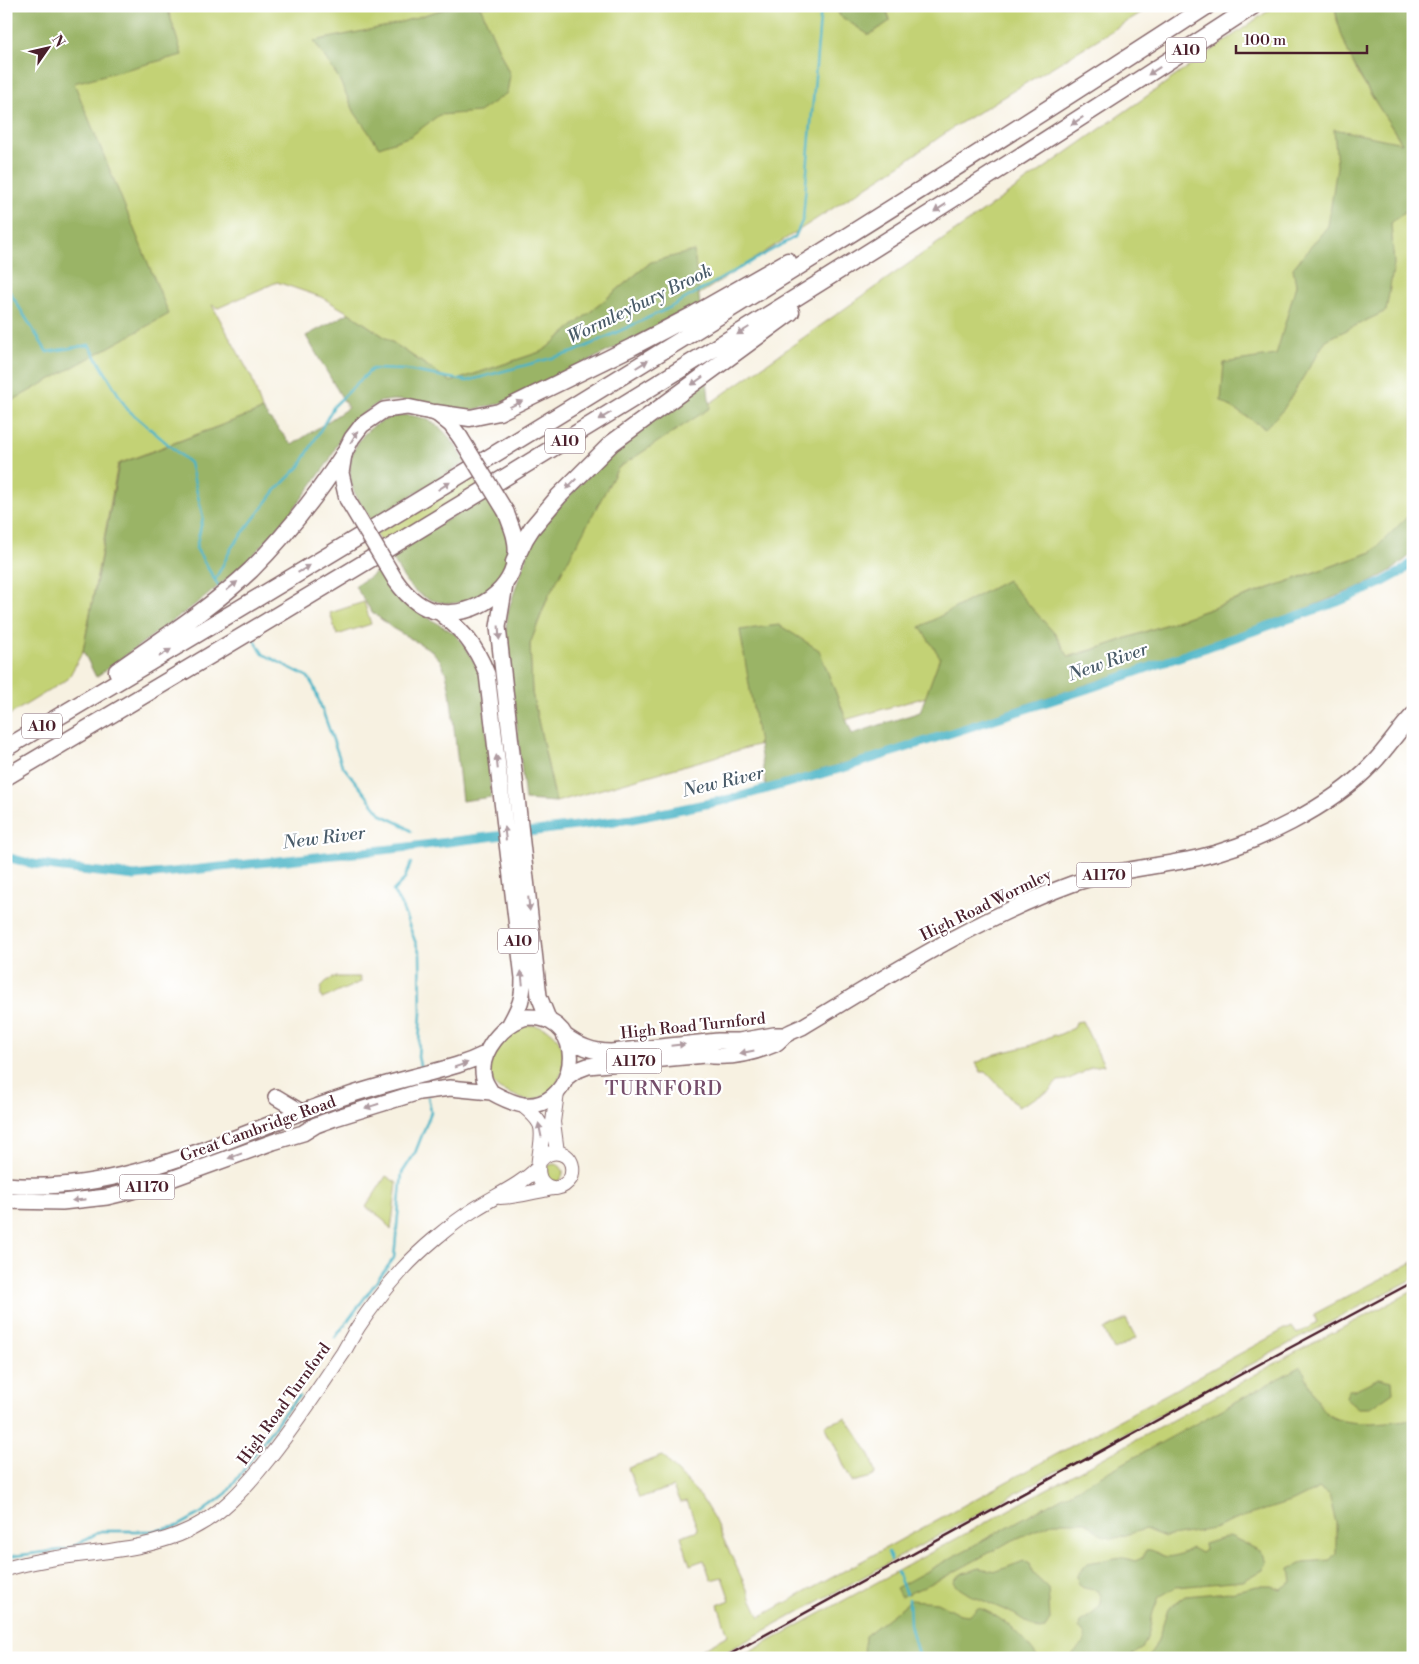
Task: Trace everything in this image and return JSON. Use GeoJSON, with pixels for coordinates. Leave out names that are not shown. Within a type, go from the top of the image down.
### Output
{"type":"FeatureCollection","features":[{"type":"Feature","properties":{"kind":"highway","name":"A10"},"geometry":{"type":"LineString","coordinates":[[6,748],[424,498],[731,310],[1207,6]]}},
{"type":"Feature","properties":{"kind":"highway","name":"A10"},"geometry":{"type":"LineString","coordinates":[[6,777],[334,581],[816,286],[1253,6]]}},
{"type":"Feature","properties":{"kind":"highway"},"geometry":{"type":"LineString","coordinates":[[436,413],[470,418],[499,412],[685,320],[831,235],[888,211]]}},
{"type":"Feature","properties":{"kind":"highway"},"geometry":{"type":"LineString","coordinates":[[514,562],[532,528],[559,496],[612,443],[793,311],[816,286]]}},
{"type":"Feature","properties":{"kind":"highway"},"geometry":{"type":"LineString","coordinates":[[78,705],[95,686],[194,616],[251,569],[314,497],[344,454]]}},
{"type":"Feature","properties":{"kind":"main road","name":"A10"},"geometry":{"type":"LineString","coordinates":[[510,1024],[520,1006],[523,995],[523,978],[487,674],[480,656],[468,638],[456,626],[438,612],[405,594],[347,499],[340,473],[344,454],[352,438],[362,425],[384,410],[407,407],[436,413],[451,425],[506,512],[514,533],[516,553],[505,584],[498,627],[539,996],[550,1021]]}},
{"type":"Feature","properties":{"kind":"main road","name":"A10"},"geometry":{"type":"LineString","coordinates":[[438,612],[457,612],[475,608],[492,598],[505,584]]}},
{"type":"Feature","properties":{"kind":"main road","name":"High Road Wormley"},"geometry":{"type":"LineString","coordinates":[[785,1036],[916,958],[1022,905],[1073,884],[1200,857],[1240,845],[1300,817],[1355,780],[1372,765],[1413,715]]}},
{"type":"Feature","properties":{"kind":"main road"},"geometry":{"type":"LineString","coordinates":[[522,1105],[534,1105],[544,1102],[557,1093],[567,1077],[570,1060],[564,1034],[550,1021],[528,1017],[510,1024],[485,1054],[483,1065],[484,1077],[491,1092],[522,1105],[531,1112],[540,1124],[542,1134],[536,1168],[542,1183],[553,1188]]}},
{"type":"Feature","properties":{"kind":"main road","name":"High Road Turnford"},"geometry":{"type":"LineString","coordinates":[[564,1034],[582,1047],[602,1052],[739,1041],[774,1035],[785,1036]]}},
{"type":"Feature","properties":{"kind":"main road","name":"High Road Turnford"},"geometry":{"type":"LineString","coordinates":[[567,1077],[578,1069],[588,1066],[705,1055],[715,1057],[727,1056],[751,1052],[777,1043],[785,1036]]}},
{"type":"Feature","properties":{"kind":"main road"},"geometry":{"type":"LineString","coordinates":[[705,1055],[717,1047],[718,1042]]}},
{"type":"Feature","properties":{"kind":"main road","name":"Great Cambridge Road"},"geometry":{"type":"LineString","coordinates":[[6,1201],[62,1202],[107,1196],[128,1192],[181,1176],[281,1126],[302,1112],[414,1076],[466,1063],[485,1054]]}},
{"type":"Feature","properties":{"kind":"main road","name":"Great Cambridge Road"},"geometry":{"type":"LineString","coordinates":[[6,1185],[43,1187],[66,1185],[86,1183],[133,1173],[281,1126],[296,1128],[304,1125],[316,1125],[419,1092],[464,1088],[491,1092]]}},
{"type":"Feature","properties":{"kind":"main road"},"geometry":{"type":"LineString","coordinates":[[557,1093],[553,1122],[557,1152]]}},
{"type":"Feature","properties":{"kind":"main road"},"geometry":{"type":"LineString","coordinates":[[276,1097],[302,1112]]}},
{"type":"Feature","properties":{"kind":"main road"},"geometry":{"type":"LineString","coordinates":[[497,1197],[515,1197],[528,1192],[560,1187],[567,1183],[572,1174],[571,1163],[568,1158],[557,1152],[547,1154],[536,1168]]}},
{"type":"Feature","properties":{"kind":"main road","name":"High Road Turnford"},"geometry":{"type":"LineString","coordinates":[[6,1569],[117,1550],[164,1539],[190,1529],[210,1518],[241,1492],[280,1444],[314,1397],[374,1304],[402,1270],[425,1248],[463,1218],[497,1197],[536,1168]]}},
{"type":"Feature","properties":{"kind":"green space"},"geometry":{"type":"Polygon","coordinates":[[[6,6],[835,6],[840,16],[890,21],[886,6],[1152,6],[954,127],[900,165],[695,297],[651,262],[543,351],[451,382],[349,313],[321,297],[277,282],[218,308],[212,305],[252,378],[262,410],[118,464],[83,651],[68,679],[6,717],[6,6]]]}},
{"type":"Feature","properties":{"kind":"green space"},"geometry":{"type":"Polygon","coordinates":[[[6,6],[167,6],[182,55],[74,83],[169,314],[6,404],[6,6]]]}},
{"type":"Feature","properties":{"kind":"green space"},"geometry":{"type":"Polygon","coordinates":[[[454,6],[478,6],[481,8],[510,75],[507,93],[479,112],[439,115],[411,136],[379,147],[355,113],[338,77],[314,41],[388,26],[454,6]]]}},
{"type":"Feature","properties":{"kind":"green space"},"geometry":{"type":"Polygon","coordinates":[[[835,6],[885,6],[890,21],[869,35],[840,16],[835,6]]]}},
{"type":"Feature","properties":{"kind":"green space"},"geometry":{"type":"Polygon","coordinates":[[[1275,6],[1335,6],[1337,20],[1358,74],[1405,148],[1413,174],[1413,511],[1372,552],[1102,647],[556,802],[532,693],[530,644],[555,579],[618,468],[1275,6]]]}},
{"type":"Feature","properties":{"kind":"green space"},"geometry":{"type":"Polygon","coordinates":[[[1335,6],[1413,6],[1413,205],[1391,223],[1394,264],[1386,311],[1326,340],[1283,410],[1265,428],[1221,401],[1224,363],[1276,355],[1296,285],[1293,268],[1328,226],[1337,166],[1334,129],[1402,143],[1352,61],[1339,25],[1335,6]]]}},
{"type":"Feature","properties":{"kind":"green space"},"geometry":{"type":"Polygon","coordinates":[[[694,251],[700,306],[503,403],[463,412],[413,401],[393,400],[379,402],[356,419],[343,432],[329,461],[311,486],[287,518],[246,563],[204,598],[96,677],[83,651],[119,464],[262,410],[292,445],[348,408],[306,336],[349,313],[451,382],[543,351],[651,262],[694,251]]]}},
{"type":"Feature","properties":{"kind":"green space"},"geometry":{"type":"Polygon","coordinates":[[[707,380],[710,408],[618,468],[547,599],[530,644],[532,693],[556,802],[525,800],[506,628],[508,611],[533,539],[545,522],[582,482],[615,451],[707,380]]]}},
{"type":"Feature","properties":{"kind":"green space"},"geometry":{"type":"Polygon","coordinates":[[[401,415],[424,418],[433,422],[447,435],[466,462],[371,520],[353,489],[350,463],[353,451],[367,432],[377,424],[388,418],[401,415]]]}},
{"type":"Feature","properties":{"kind":"green space"},"geometry":{"type":"Polygon","coordinates":[[[473,477],[479,487],[382,545],[376,534],[473,477]]]}},
{"type":"Feature","properties":{"kind":"green space"},"geometry":{"type":"Polygon","coordinates":[[[487,496],[501,519],[508,537],[507,562],[500,577],[489,589],[476,598],[460,602],[444,603],[428,599],[413,589],[403,577],[390,554],[487,496]]]}},
{"type":"Feature","properties":{"kind":"green space"},"geometry":{"type":"Polygon","coordinates":[[[1413,511],[1413,553],[1394,569],[1369,583],[1300,611],[1144,666],[880,753],[766,786],[740,630],[779,625],[819,650],[852,734],[920,712],[940,657],[920,627],[1007,580],[1055,634],[1069,657],[1372,552],[1413,511]]]}},
{"type":"Feature","properties":{"kind":"green space"},"geometry":{"type":"Polygon","coordinates":[[[378,571],[405,604],[454,633],[463,643],[477,667],[483,685],[491,797],[462,801],[450,691],[446,673],[440,660],[431,650],[392,628],[371,611],[355,586],[378,571]]]}},
{"type":"Feature","properties":{"kind":"green space"},"geometry":{"type":"Polygon","coordinates":[[[364,602],[371,624],[337,635],[330,613],[364,602]]]}},
{"type":"Feature","properties":{"kind":"green space"},"geometry":{"type":"Polygon","coordinates":[[[337,977],[360,977],[361,982],[322,999],[321,991],[324,984],[337,977]]]}},
{"type":"Feature","properties":{"kind":"green space"},"geometry":{"type":"Polygon","coordinates":[[[1082,1021],[1104,1065],[1091,1067],[1067,1080],[1058,1081],[1049,1091],[1018,1107],[986,1072],[981,1072],[976,1063],[996,1054],[1029,1046],[1054,1035],[1056,1036],[1074,1028],[1076,1022],[1082,1021]]]}},
{"type":"Feature","properties":{"kind":"green space"},"geometry":{"type":"Polygon","coordinates":[[[531,1025],[547,1030],[558,1039],[563,1052],[563,1066],[559,1079],[551,1090],[539,1098],[525,1100],[497,1087],[492,1081],[490,1066],[497,1049],[513,1031],[531,1025]]]}},
{"type":"Feature","properties":{"kind":"green space"},"geometry":{"type":"Polygon","coordinates":[[[554,1164],[562,1169],[563,1173],[558,1181],[554,1182],[546,1177],[545,1173],[550,1165],[554,1164]]]}},
{"type":"Feature","properties":{"kind":"green space"},"geometry":{"type":"Polygon","coordinates":[[[386,1176],[397,1183],[391,1230],[382,1218],[366,1207],[386,1176]]]}},
{"type":"Feature","properties":{"kind":"green space"},"geometry":{"type":"Polygon","coordinates":[[[1413,1262],[1413,1279],[1294,1341],[715,1658],[686,1658],[728,1635],[718,1605],[730,1600],[722,1577],[711,1580],[704,1560],[690,1565],[681,1536],[698,1530],[687,1501],[680,1503],[673,1487],[639,1498],[628,1468],[663,1456],[701,1497],[714,1519],[760,1617],[1285,1329],[1292,1327],[1297,1334],[1317,1323],[1314,1314],[1413,1262]]]}},
{"type":"Feature","properties":{"kind":"green space"},"geometry":{"type":"Polygon","coordinates":[[[1413,1291],[1413,1658],[739,1658],[1298,1351],[1413,1291]]]}},
{"type":"Feature","properties":{"kind":"green space"},"geometry":{"type":"Polygon","coordinates":[[[1126,1319],[1136,1338],[1114,1350],[1104,1330],[1126,1319]]]}},
{"type":"Feature","properties":{"kind":"green space"},"geometry":{"type":"Polygon","coordinates":[[[1301,1366],[1318,1402],[1325,1412],[1332,1417],[1342,1421],[1367,1423],[1413,1419],[1413,1658],[1146,1658],[1152,1652],[1158,1640],[1168,1609],[1185,1596],[1230,1592],[1257,1586],[1272,1586],[1281,1589],[1292,1582],[1290,1569],[1304,1562],[1330,1560],[1336,1553],[1336,1523],[1329,1495],[1319,1488],[1293,1501],[1213,1529],[1165,1537],[1145,1529],[1113,1539],[1100,1534],[1086,1522],[1054,1522],[1009,1542],[941,1579],[901,1597],[896,1588],[1301,1366]]]}},
{"type":"Feature","properties":{"kind":"green space"},"geometry":{"type":"Polygon","coordinates":[[[1379,1378],[1392,1381],[1393,1392],[1370,1408],[1358,1408],[1346,1398],[1348,1390],[1354,1390],[1379,1378]]]}},
{"type":"Feature","properties":{"kind":"green space"},"geometry":{"type":"Polygon","coordinates":[[[845,1418],[859,1437],[872,1460],[876,1474],[872,1477],[852,1482],[825,1425],[845,1418]]]}},
{"type":"Feature","properties":{"kind":"green space"},"geometry":{"type":"Polygon","coordinates":[[[1230,1536],[1262,1552],[1267,1562],[1263,1570],[1243,1581],[1176,1587],[1159,1597],[1153,1612],[1148,1636],[1142,1649],[1127,1658],[1070,1658],[1084,1642],[1085,1635],[1079,1627],[1080,1622],[1097,1610],[1101,1601],[1098,1591],[1083,1588],[1079,1584],[1077,1575],[1088,1563],[1121,1557],[1135,1561],[1142,1558],[1146,1550],[1169,1557],[1192,1548],[1201,1553],[1205,1550],[1204,1544],[1230,1536]]]}},
{"type":"Feature","properties":{"kind":"green space"},"geometry":{"type":"Polygon","coordinates":[[[1024,1561],[1030,1564],[1033,1574],[1048,1588],[1050,1619],[1045,1629],[1039,1630],[1014,1614],[970,1595],[959,1588],[954,1582],[963,1573],[979,1568],[997,1571],[1024,1561]]]}},
{"type":"Feature","properties":{"kind":"green space"},"geometry":{"type":"Polygon","coordinates":[[[911,1600],[937,1602],[960,1614],[969,1615],[978,1608],[987,1611],[1012,1628],[1038,1658],[864,1658],[865,1636],[911,1600]]]}},
{"type":"Feature","properties":{"kind":"waterway","name":"Wormleybury Brook"},"geometry":{"type":"LineString","coordinates":[[215,580],[232,547],[276,490],[300,466],[334,406],[372,369],[406,370],[467,381],[574,352],[667,309],[795,237],[803,219],[821,6]]}},
{"type":"Feature","properties":{"kind":"waterway"},"geometry":{"type":"LineString","coordinates":[[6,286],[47,352],[89,345],[127,409],[190,463],[203,517],[196,548],[219,587]]}},
{"type":"Feature","properties":{"kind":"waterway","name":"New River"},"geometry":{"type":"LineString","coordinates":[[6,857],[33,864],[135,876],[392,849],[632,819],[730,799],[843,768],[1090,688],[1337,602],[1381,583],[1401,572],[1413,562]]}},
{"type":"Feature","properties":{"kind":"waterway"},"geometry":{"type":"LineString","coordinates":[[254,639],[263,654],[308,677],[314,687],[342,765],[382,815],[411,831]]}},
{"type":"Feature","properties":{"kind":"waterway"},"geometry":{"type":"LineString","coordinates":[[411,863],[404,880],[393,891],[402,907],[420,954],[421,1013],[418,1057],[421,1069]]}},
{"type":"Feature","properties":{"kind":"waterway"},"geometry":{"type":"LineString","coordinates":[[335,1338],[394,1258],[402,1173],[415,1153],[431,1112],[428,1096]]}},
{"type":"Feature","properties":{"kind":"waterway"},"geometry":{"type":"LineString","coordinates":[[310,1377],[321,1361]]}},
{"type":"Feature","properties":{"kind":"waterway"},"geometry":{"type":"LineString","coordinates":[[6,1557],[69,1549],[101,1531],[153,1531],[178,1526],[201,1513],[227,1493],[283,1414],[299,1396]]}},
{"type":"Feature","properties":{"kind":"waterway"},"geometry":{"type":"LineString","coordinates":[[888,1552],[891,1560]]}},
{"type":"Feature","properties":{"kind":"waterway"},"geometry":{"type":"LineString","coordinates":[[897,1572],[906,1594]]}},
{"type":"Feature","properties":{"kind":"waterway"},"geometry":{"type":"LineString","coordinates":[[909,1599],[910,1624],[918,1655],[922,1658]]}},
{"type":"Feature","properties":{"kind":"railway"},"geometry":{"type":"LineString","coordinates":[[723,1658],[1413,1282]]}},
{"type":"Feature","properties":{"kind":"district","name":"TURNFORD"},"geometry":{"type":"Point","coordinates":[664,1089]}}]}
